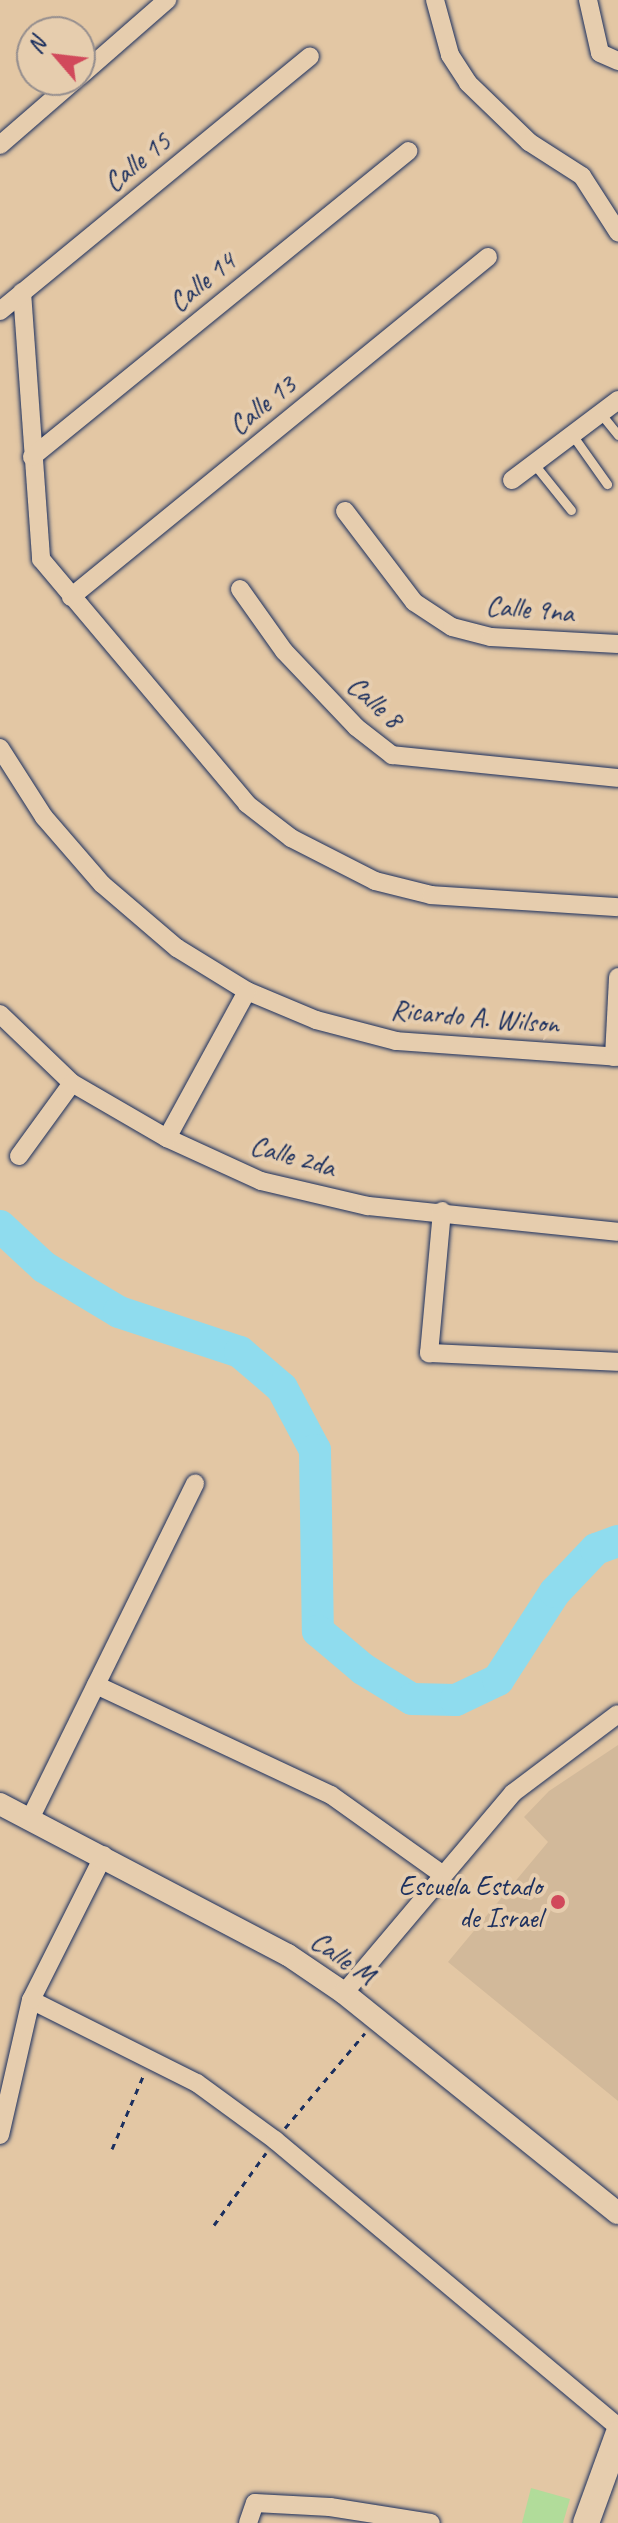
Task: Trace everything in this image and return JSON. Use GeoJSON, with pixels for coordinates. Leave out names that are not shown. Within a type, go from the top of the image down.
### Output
{"type":"FeatureCollection","features":[{"type":"Feature","properties":{"kind":"main road"},"geometry":{"type":"LineString","coordinates":[[586,2523],[618,2435]]}},
{"type":"Feature","properties":{"kind":"street"},"geometry":{"type":"LineString","coordinates":[[96,62],[167,0]]}},
{"type":"Feature","properties":{"kind":"street"},"geometry":{"type":"LineString","coordinates":[[435,0],[450,55],[468,83],[529,142],[582,176],[618,232]]}},
{"type":"Feature","properties":{"kind":"street"},"geometry":{"type":"LineString","coordinates":[[588,0],[600,53],[618,61]]}},
{"type":"Feature","properties":{"kind":"street","name":"Calle 15"},"geometry":{"type":"LineString","coordinates":[[0,311],[310,56]]}},
{"type":"Feature","properties":{"kind":"street"},"geometry":{"type":"LineString","coordinates":[[0,145],[57,96]]}},
{"type":"Feature","properties":{"kind":"street","name":"Calle 14"},"geometry":{"type":"LineString","coordinates":[[32,457],[408,151]]}},
{"type":"Feature","properties":{"kind":"street","name":"Calle 13"},"geometry":{"type":"LineString","coordinates":[[71,597],[488,257]]}},
{"type":"Feature","properties":{"kind":"street"},"geometry":{"type":"LineString","coordinates":[[22,292],[41,559],[247,804],[291,838],[375,881],[431,895],[618,907]]}},
{"type":"Feature","properties":{"kind":"street"},"geometry":{"type":"LineString","coordinates":[[512,480],[618,400]]}},
{"type":"Feature","properties":{"kind":"street","name":"Calle 9na"},"geometry":{"type":"LineString","coordinates":[[345,511],[414,602],[452,627],[491,637],[618,644]]}},
{"type":"Feature","properties":{"kind":"street","name":"Calle 8"},"geometry":{"type":"LineString","coordinates":[[240,589],[284,651],[356,727],[392,755],[618,778]]}},
{"type":"Feature","properties":{"kind":"street","name":"Ricardo A. Wilson"},"geometry":{"type":"LineString","coordinates":[[2,750],[44,817],[102,884],[177,948],[247,991],[316,1020],[396,1041],[616,1057]]}},
{"type":"Feature","properties":{"kind":"street"},"geometry":{"type":"LineString","coordinates":[[616,1057],[618,977]]}},
{"type":"Feature","properties":{"kind":"street"},"geometry":{"type":"LineString","coordinates":[[167,1138],[247,991]]}},
{"type":"Feature","properties":{"kind":"street","name":"Calle 2da"},"geometry":{"type":"LineString","coordinates":[[0,1014],[72,1083],[167,1138],[261,1181],[368,1206],[442,1211],[618,1232]]}},
{"type":"Feature","properties":{"kind":"street"},"geometry":{"type":"LineString","coordinates":[[19,1156],[72,1083]]}},
{"type":"Feature","properties":{"kind":"street"},"geometry":{"type":"LineString","coordinates":[[442,1211],[429,1353],[618,1362]]}},
{"type":"Feature","properties":{"kind":"street"},"geometry":{"type":"LineString","coordinates":[[30,1819],[195,1483]]}},
{"type":"Feature","properties":{"kind":"street"},"geometry":{"type":"LineString","coordinates":[[96,1685],[331,1795],[443,1875]]}},
{"type":"Feature","properties":{"kind":"street"},"geometry":{"type":"LineString","coordinates":[[344,1993],[513,1793],[618,1714]]}},
{"type":"Feature","properties":{"kind":"street","name":"Calle M"},"geometry":{"type":"LineString","coordinates":[[0,1804],[104,1855],[288,1955],[344,1993],[618,2213]]}},
{"type":"Feature","properties":{"kind":"street"},"geometry":{"type":"LineString","coordinates":[[0,2135],[31,2000],[104,1855]]}},
{"type":"Feature","properties":{"kind":"street"},"geometry":{"type":"LineString","coordinates":[[31,2000],[197,2083],[275,2140],[618,2427]]}},
{"type":"Feature","properties":{"kind":"street"},"geometry":{"type":"LineString","coordinates":[[248,2523],[255,2503],[431,2523]]}},
{"type":"Feature","properties":{"kind":"lane"},"geometry":{"type":"LineString","coordinates":[[601,414],[618,435]]}},
{"type":"Feature","properties":{"kind":"lane"},"geometry":{"type":"LineString","coordinates":[[573,436],[607,484]]}},
{"type":"Feature","properties":{"kind":"lane"},"geometry":{"type":"LineString","coordinates":[[534,464],[571,510]]}},
{"type":"Feature","properties":{"kind":"path"},"geometry":{"type":"LineString","coordinates":[[112,2149],[151,2059]]}},
{"type":"Feature","properties":{"kind":"shaded area","name":"Escuela Estado de Israel"},"geometry":{"type":"Polygon","coordinates":[[[618,1745],[618,2101],[448,1962],[548,1842],[524,1817],[549,1791],[618,1745]]]}},
{"type":"Feature","properties":{"kind":"green space"},"geometry":{"type":"Polygon","coordinates":[[[531,2488],[570,2499],[563,2523],[522,2523],[531,2488]]]}},
{"type":"Feature","properties":{"kind":"waterway"},"geometry":{"type":"LineString","coordinates":[[0,1226],[44,1267],[119,1312],[240,1352],[282,1388],[315,1450],[318,1631],[363,1669],[412,1699],[456,1700],[498,1680],[555,1592],[596,1549],[618,1541]]}},
{"type":"Feature","properties":{"kind":"place","name":"Escuela Estado de Israel"},"geometry":{"type":"Point","coordinates":[558,1902]}}]}
